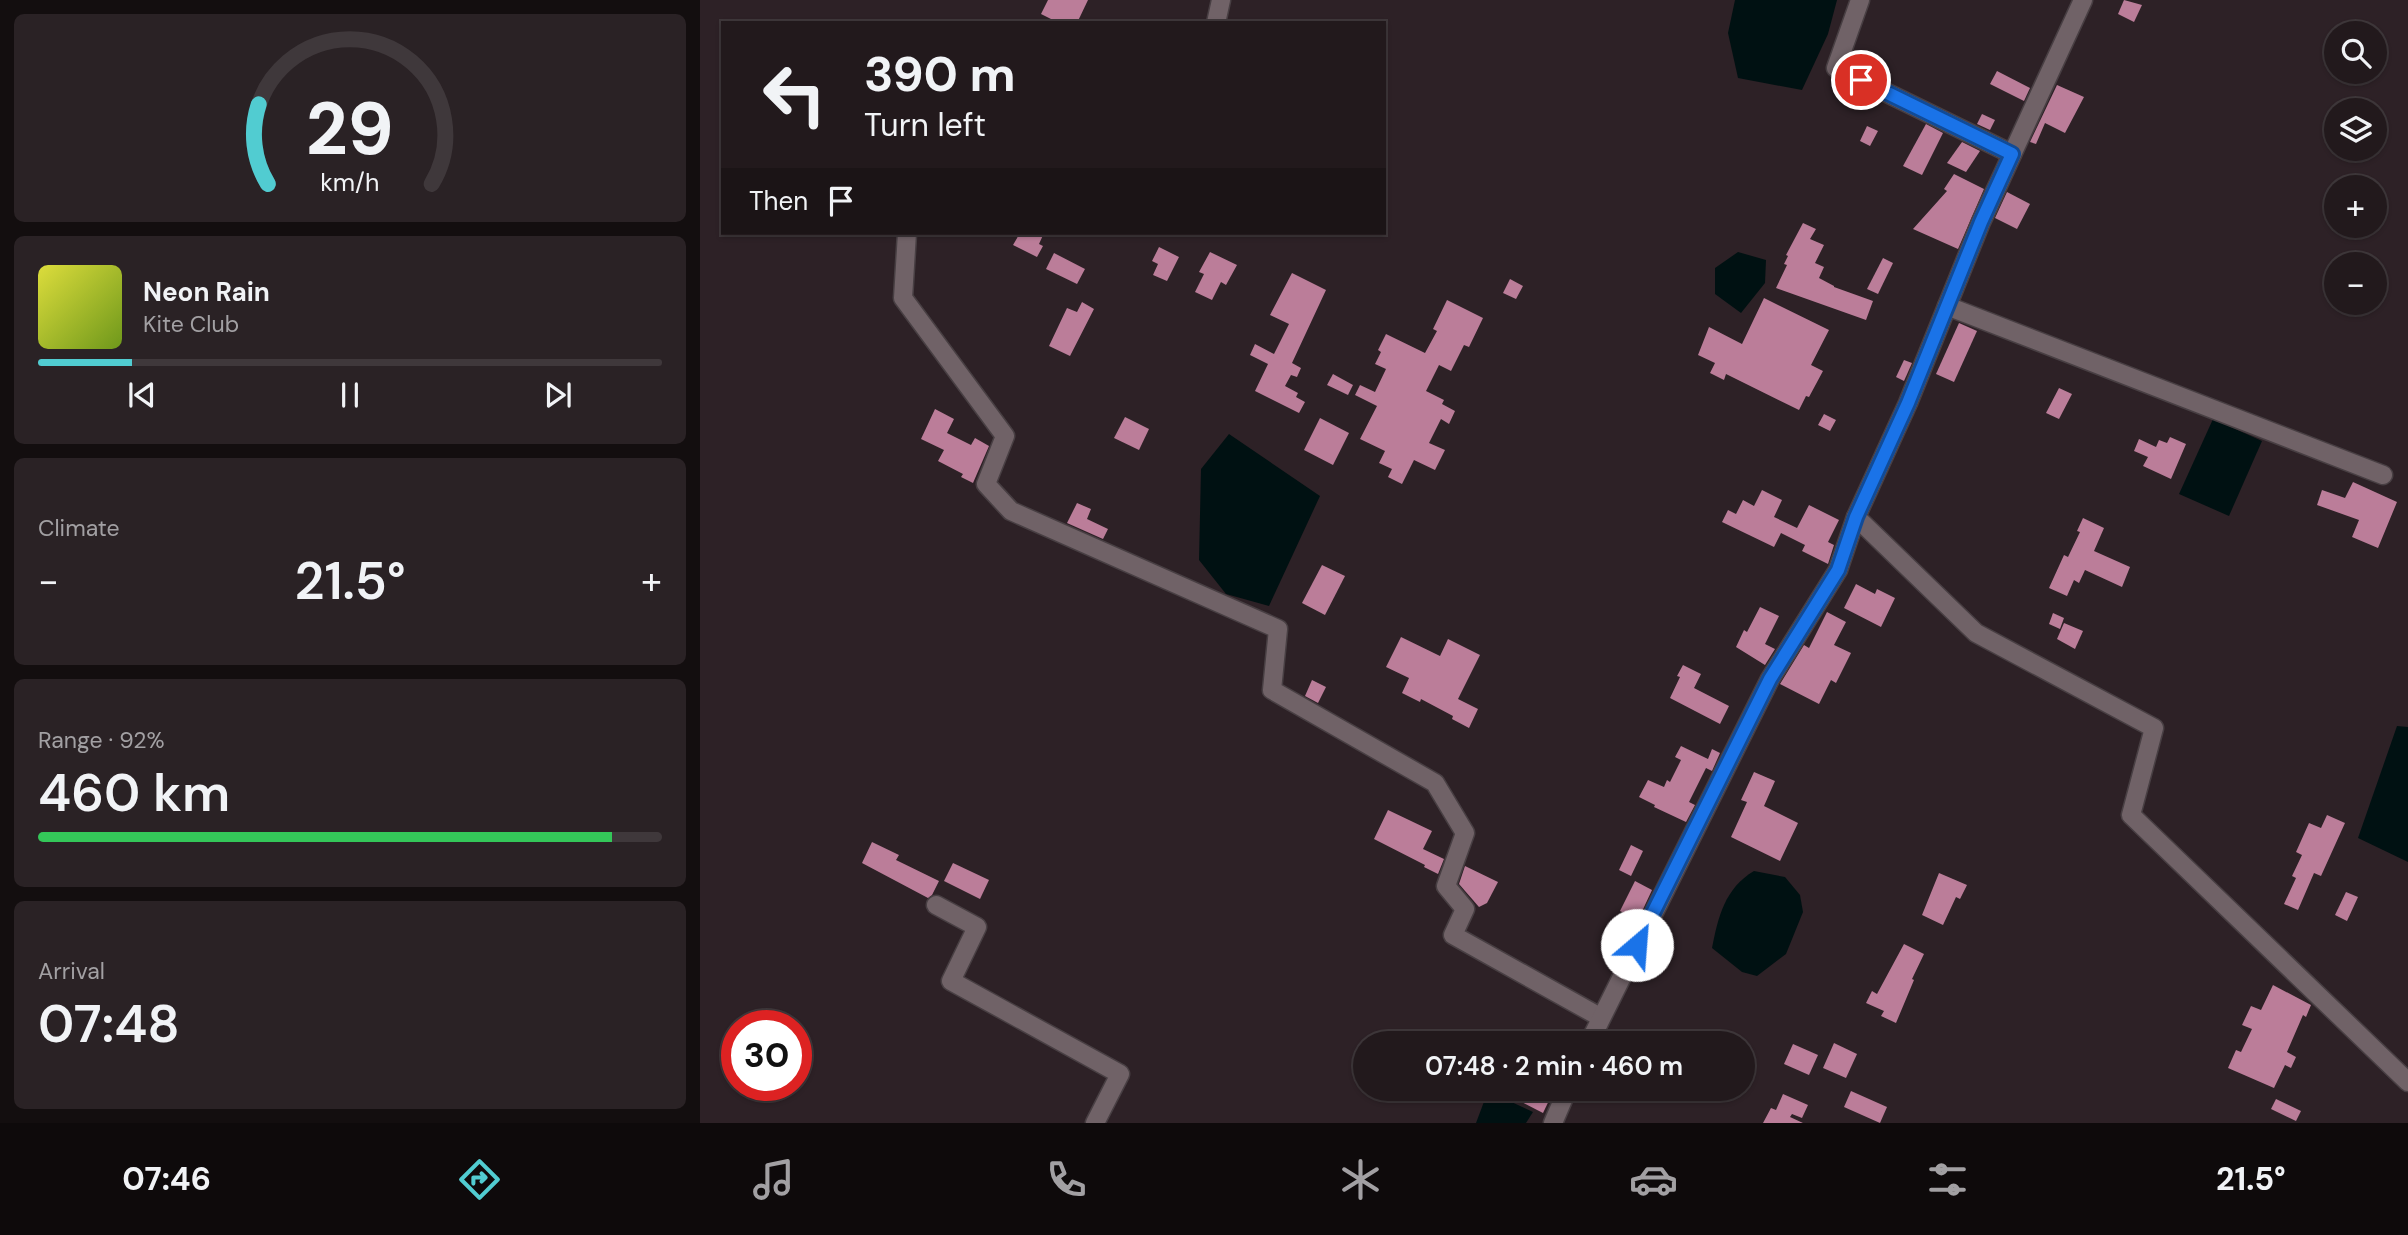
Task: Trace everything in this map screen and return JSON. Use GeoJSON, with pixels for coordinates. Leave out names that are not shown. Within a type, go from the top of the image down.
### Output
{"type":"FeatureCollection","features":[{"type":"Feature","properties":{"kind":"street"},"geometry":{"type":"LineString","coordinates":[[1216,21],[1221,0]]}},
{"type":"Feature","properties":{"kind":"street"},"geometry":{"type":"LineString","coordinates":[[1860,0],[1836,68],[2012,154]]}},
{"type":"Feature","properties":{"kind":"street"},"geometry":{"type":"LineString","coordinates":[[1594,1031],[1770,679],[1838,570],[1856,517],[1908,403],[1981,222],[2083,0]]}},
{"type":"Feature","properties":{"kind":"street"},"geometry":{"type":"LineString","coordinates":[[907,235],[903,298],[1005,436],[986,484],[1011,511],[1278,629],[1272,690],[1435,783],[1465,833],[1446,886],[1465,909],[1453,935],[1600,1017]]}},
{"type":"Feature","properties":{"kind":"street"},"geometry":{"type":"LineString","coordinates":[[1947,306],[2383,475]]}},
{"type":"Feature","properties":{"kind":"street"},"geometry":{"type":"LineString","coordinates":[[1856,517],[1976,634],[2154,728],[2131,815],[2408,1082]]}},
{"type":"Feature","properties":{"kind":"street"},"geometry":{"type":"LineString","coordinates":[[936,905],[977,927],[951,981],[1120,1074],[1095,1123]]}},
{"type":"Feature","properties":{"kind":"street"},"geometry":{"type":"LineString","coordinates":[[1553,1123],[1562,1101]]}},
{"type":"Feature","properties":{"kind":"shaded area"},"geometry":{"type":"Polygon","coordinates":[[[1735,0],[1837,0],[1828,34],[1802,90],[1738,78],[1728,33],[1735,0]]]}},
{"type":"Feature","properties":{"kind":"shaded area"},"geometry":{"type":"Polygon","coordinates":[[[1738,252],[1766,260],[1765,283],[1741,313],[1715,294],[1715,268],[1738,252]]]}},
{"type":"Feature","properties":{"kind":"shaded area"},"geometry":{"type":"Polygon","coordinates":[[[2213,419],[2262,441],[2229,516],[2179,494],[2213,419]]]}},
{"type":"Feature","properties":{"kind":"shaded area"},"geometry":{"type":"Polygon","coordinates":[[[1229,434],[1320,496],[1269,606],[1226,594],[1199,560],[1201,469],[1229,434]]]}},
{"type":"Feature","properties":{"kind":"shaded area"},"geometry":{"type":"Polygon","coordinates":[[[2397,726],[2408,727],[2408,862],[2358,838],[2397,726]]]}},
{"type":"Feature","properties":{"kind":"shaded area"},"geometry":{"type":"Polygon","coordinates":[[[1754,871],[1785,877],[1800,895],[1803,912],[1786,954],[1757,976],[1742,972],[1712,948],[1724,904],[1736,886],[1754,871]]]}},
{"type":"Feature","properties":{"kind":"shaded area"},"geometry":{"type":"Polygon","coordinates":[[[1484,1101],[1509,1101],[1533,1112],[1526,1123],[1476,1123],[1484,1101]]]}},
{"type":"Feature","properties":{"kind":"building"},"geometry":{"type":"Polygon","coordinates":[[[1048,0],[1088,0],[1078,21],[1055,21],[1041,14],[1048,0]]]}},
{"type":"Feature","properties":{"kind":"building"},"geometry":{"type":"Polygon","coordinates":[[[2124,0],[2142,5],[2134,22],[2118,14],[2124,0]]]}},
{"type":"Feature","properties":{"kind":"building"},"geometry":{"type":"Polygon","coordinates":[[[1997,71],[2030,88],[2024,101],[1990,84],[1997,71]]]}},
{"type":"Feature","properties":{"kind":"building"},"geometry":{"type":"Polygon","coordinates":[[[2057,85],[2084,97],[2065,133],[2045,123],[2036,144],[2030,142],[2057,85]]]}},
{"type":"Feature","properties":{"kind":"building"},"geometry":{"type":"Polygon","coordinates":[[[1982,114],[1995,120],[1990,130],[1977,124],[1982,114]]]}},
{"type":"Feature","properties":{"kind":"building"},"geometry":{"type":"Polygon","coordinates":[[[1926,124],[1943,133],[1922,175],[1903,166],[1926,124]]]}},
{"type":"Feature","properties":{"kind":"building"},"geometry":{"type":"Polygon","coordinates":[[[1867,126],[1878,131],[1870,146],[1860,141],[1867,126]]]}},
{"type":"Feature","properties":{"kind":"building"},"geometry":{"type":"Polygon","coordinates":[[[1962,142],[1980,151],[1966,172],[1947,163],[1962,142]]]}},
{"type":"Feature","properties":{"kind":"building"},"geometry":{"type":"Polygon","coordinates":[[[1954,174],[1984,189],[1958,249],[1913,229],[1947,191],[1944,189],[1954,174]]]}},
{"type":"Feature","properties":{"kind":"building"},"geometry":{"type":"Polygon","coordinates":[[[2007,192],[2030,204],[2017,229],[1995,218],[2007,192]]]}},
{"type":"Feature","properties":{"kind":"building"},"geometry":{"type":"Polygon","coordinates":[[[1803,223],[1816,229],[1810,239],[1824,245],[1815,263],[1824,267],[1819,278],[1834,287],[1873,301],[1866,320],[1776,288],[1787,265],[1784,264],[1788,256],[1786,255],[1803,223]]]}},
{"type":"Feature","properties":{"kind":"building"},"geometry":{"type":"Polygon","coordinates":[[[1019,235],[1043,235],[1039,244],[1043,246],[1037,257],[1013,245],[1019,235]]]}},
{"type":"Feature","properties":{"kind":"building"},"geometry":{"type":"Polygon","coordinates":[[[1159,247],[1179,257],[1167,281],[1153,275],[1158,264],[1152,261],[1159,247]]]}},
{"type":"Feature","properties":{"kind":"building"},"geometry":{"type":"Polygon","coordinates":[[[1210,252],[1237,265],[1226,285],[1221,282],[1212,300],[1195,292],[1204,274],[1199,272],[1210,252]]]}},
{"type":"Feature","properties":{"kind":"building"},"geometry":{"type":"Polygon","coordinates":[[[1054,253],[1085,269],[1077,284],[1046,269],[1054,253]]]}},
{"type":"Feature","properties":{"kind":"building"},"geometry":{"type":"Polygon","coordinates":[[[1883,258],[1893,263],[1878,294],[1867,289],[1883,258]]]}},
{"type":"Feature","properties":{"kind":"building"},"geometry":{"type":"Polygon","coordinates":[[[1292,273],[1326,290],[1292,363],[1301,368],[1297,377],[1291,375],[1285,386],[1298,393],[1296,397],[1305,402],[1299,413],[1255,391],[1268,364],[1250,355],[1255,344],[1274,354],[1289,324],[1270,315],[1292,273]]]}},
{"type":"Feature","properties":{"kind":"building"},"geometry":{"type":"Polygon","coordinates":[[[1510,279],[1523,286],[1516,299],[1503,293],[1510,279]]]}},
{"type":"Feature","properties":{"kind":"building"},"geometry":{"type":"Polygon","coordinates":[[[1764,298],[1829,330],[1811,365],[1823,371],[1799,410],[1726,374],[1724,380],[1710,373],[1715,363],[1698,355],[1709,327],[1742,344],[1764,298]]]}},
{"type":"Feature","properties":{"kind":"building"},"geometry":{"type":"Polygon","coordinates":[[[1447,300],[1483,318],[1469,347],[1464,345],[1451,371],[1439,365],[1426,391],[1444,400],[1442,404],[1455,411],[1449,424],[1441,419],[1429,443],[1445,450],[1435,470],[1414,460],[1402,484],[1388,477],[1392,469],[1379,463],[1385,451],[1360,439],[1377,406],[1355,395],[1360,385],[1375,392],[1386,369],[1375,364],[1386,334],[1425,353],[1437,331],[1433,329],[1447,300]]]}},
{"type":"Feature","properties":{"kind":"building"},"geometry":{"type":"Polygon","coordinates":[[[1082,302],[1094,309],[1070,356],[1049,346],[1067,308],[1077,312],[1082,302]]]}},
{"type":"Feature","properties":{"kind":"building"},"geometry":{"type":"Polygon","coordinates":[[[1959,323],[1977,331],[1954,382],[1936,374],[1959,323]]]}},
{"type":"Feature","properties":{"kind":"building"},"geometry":{"type":"Polygon","coordinates":[[[1904,360],[1912,363],[1904,381],[1896,377],[1904,360]]]}},
{"type":"Feature","properties":{"kind":"building"},"geometry":{"type":"Polygon","coordinates":[[[1333,374],[1353,385],[1348,395],[1327,385],[1333,374]]]}},
{"type":"Feature","properties":{"kind":"building"},"geometry":{"type":"Polygon","coordinates":[[[2059,388],[2072,394],[2059,419],[2046,413],[2059,388]]]}},
{"type":"Feature","properties":{"kind":"building"},"geometry":{"type":"Polygon","coordinates":[[[935,409],[954,419],[947,433],[971,445],[975,438],[989,446],[973,483],[961,477],[963,474],[938,461],[944,450],[921,439],[935,409]]]}},
{"type":"Feature","properties":{"kind":"building"},"geometry":{"type":"Polygon","coordinates":[[[1824,414],[1836,420],[1830,431],[1818,425],[1824,414]]]}},
{"type":"Feature","properties":{"kind":"building"},"geometry":{"type":"Polygon","coordinates":[[[1125,417],[1149,429],[1139,450],[1114,438],[1125,417]]]}},
{"type":"Feature","properties":{"kind":"building"},"geometry":{"type":"Polygon","coordinates":[[[1320,418],[1349,433],[1333,465],[1304,450],[1320,418]]]}},
{"type":"Feature","properties":{"kind":"building"},"geometry":{"type":"Polygon","coordinates":[[[2170,437],[2186,444],[2171,479],[2143,466],[2148,457],[2134,451],[2139,439],[2156,447],[2159,440],[2167,443],[2170,437]]]}},
{"type":"Feature","properties":{"kind":"building"},"geometry":{"type":"Polygon","coordinates":[[[2353,482],[2397,502],[2378,548],[2352,537],[2359,520],[2317,505],[2322,490],[2345,498],[2353,482]]]}},
{"type":"Feature","properties":{"kind":"building"},"geometry":{"type":"Polygon","coordinates":[[[1762,490],[1782,500],[1774,517],[1797,528],[1809,505],[1839,520],[1828,542],[1834,545],[1828,564],[1802,551],[1805,545],[1781,533],[1774,547],[1722,522],[1728,510],[1736,514],[1743,500],[1754,506],[1762,490]]]}},
{"type":"Feature","properties":{"kind":"building"},"geometry":{"type":"Polygon","coordinates":[[[1077,503],[1091,509],[1087,519],[1108,529],[1103,539],[1067,523],[1077,503]]]}},
{"type":"Feature","properties":{"kind":"building"},"geometry":{"type":"Polygon","coordinates":[[[2083,518],[2104,528],[2094,551],[2130,567],[2122,587],[2085,570],[2079,583],[2074,580],[2067,596],[2049,588],[2064,555],[2068,557],[2080,532],[2077,531],[2083,518]]]}},
{"type":"Feature","properties":{"kind":"building"},"geometry":{"type":"Polygon","coordinates":[[[1322,565],[1345,576],[1325,615],[1302,603],[1322,565]]]}},
{"type":"Feature","properties":{"kind":"building"},"geometry":{"type":"Polygon","coordinates":[[[1856,584],[1875,594],[1877,589],[1895,598],[1881,627],[1844,608],[1856,584]]]}},
{"type":"Feature","properties":{"kind":"building"},"geometry":{"type":"Polygon","coordinates":[[[1760,607],[1779,616],[1765,644],[1775,649],[1765,665],[1736,647],[1760,607]]]}},
{"type":"Feature","properties":{"kind":"building"},"geometry":{"type":"Polygon","coordinates":[[[1827,612],[1846,622],[1834,645],[1851,653],[1836,683],[1831,680],[1819,704],[1780,684],[1804,645],[1809,648],[1827,612]]]}},
{"type":"Feature","properties":{"kind":"building"},"geometry":{"type":"Polygon","coordinates":[[[2053,613],[2064,618],[2060,629],[2049,624],[2053,613]]]}},
{"type":"Feature","properties":{"kind":"building"},"geometry":{"type":"Polygon","coordinates":[[[2064,623],[2083,631],[2075,649],[2057,639],[2064,623]]]}},
{"type":"Feature","properties":{"kind":"building"},"geometry":{"type":"Polygon","coordinates":[[[1401,637],[1440,656],[1448,639],[1480,655],[1458,699],[1478,709],[1469,728],[1421,699],[1420,702],[1402,693],[1409,678],[1386,667],[1401,637]]]}},
{"type":"Feature","properties":{"kind":"building"},"geometry":{"type":"Polygon","coordinates":[[[1683,665],[1701,674],[1694,688],[1729,706],[1720,724],[1670,698],[1683,665]]]}},
{"type":"Feature","properties":{"kind":"building"},"geometry":{"type":"Polygon","coordinates":[[[1312,680],[1326,687],[1318,703],[1305,696],[1312,680]]]}},
{"type":"Feature","properties":{"kind":"building"},"geometry":{"type":"Polygon","coordinates":[[[1681,746],[1708,759],[1712,749],[1720,753],[1712,771],[1706,768],[1689,802],[1695,805],[1686,822],[1639,797],[1648,780],[1664,787],[1667,780],[1670,782],[1681,760],[1675,757],[1681,746]]]}},
{"type":"Feature","properties":{"kind":"building"},"geometry":{"type":"Polygon","coordinates":[[[1754,772],[1775,781],[1764,806],[1798,823],[1780,861],[1731,837],[1747,802],[1741,800],[1754,772]]]}},
{"type":"Feature","properties":{"kind":"building"},"geometry":{"type":"Polygon","coordinates":[[[1388,810],[1432,831],[1423,849],[1444,859],[1438,874],[1374,839],[1388,810]]]}},
{"type":"Feature","properties":{"kind":"building"},"geometry":{"type":"Polygon","coordinates":[[[2327,815],[2345,823],[2321,876],[2314,873],[2298,910],[2284,904],[2296,878],[2292,876],[2302,855],[2296,852],[2309,823],[2321,828],[2327,815]]]}},
{"type":"Feature","properties":{"kind":"building"},"geometry":{"type":"Polygon","coordinates":[[[872,842],[899,855],[896,860],[939,881],[932,895],[928,898],[862,863],[872,842]]]}},
{"type":"Feature","properties":{"kind":"building"},"geometry":{"type":"Polygon","coordinates":[[[1631,845],[1643,851],[1631,876],[1619,870],[1631,845]]]}},
{"type":"Feature","properties":{"kind":"building"},"geometry":{"type":"Polygon","coordinates":[[[953,863],[989,880],[980,899],[944,881],[953,863]]]}},
{"type":"Feature","properties":{"kind":"building"},"geometry":{"type":"Polygon","coordinates":[[[1465,866],[1498,882],[1487,903],[1479,907],[1459,884],[1465,866]]]}},
{"type":"Feature","properties":{"kind":"building"},"geometry":{"type":"Polygon","coordinates":[[[1939,873],[1967,885],[1960,899],[1956,897],[1943,925],[1922,915],[1939,873]]]}},
{"type":"Feature","properties":{"kind":"building"},"geometry":{"type":"Polygon","coordinates":[[[1635,881],[1652,890],[1638,920],[1620,911],[1635,881]]]}},
{"type":"Feature","properties":{"kind":"building"},"geometry":{"type":"Polygon","coordinates":[[[2346,892],[2358,897],[2347,921],[2335,915],[2346,892]]]}},
{"type":"Feature","properties":{"kind":"building"},"geometry":{"type":"Polygon","coordinates":[[[1904,944],[1924,954],[1896,1023],[1881,1016],[1884,1011],[1866,1003],[1872,991],[1877,994],[1904,944]]]}},
{"type":"Feature","properties":{"kind":"building"},"geometry":{"type":"Polygon","coordinates":[[[2273,985],[2311,1005],[2306,1017],[2303,1015],[2287,1052],[2296,1057],[2291,1068],[2285,1065],[2274,1088],[2228,1068],[2236,1050],[2241,1052],[2252,1029],[2242,1025],[2251,1006],[2261,1010],[2273,985]]]}},
{"type":"Feature","properties":{"kind":"building"},"geometry":{"type":"Polygon","coordinates":[[[1834,1043],[1857,1054],[1846,1078],[1823,1068],[1834,1043]]]}},
{"type":"Feature","properties":{"kind":"building"},"geometry":{"type":"Polygon","coordinates":[[[1793,1044],[1818,1055],[1809,1075],[1784,1064],[1793,1044]]]}},
{"type":"Feature","properties":{"kind":"building"},"geometry":{"type":"Polygon","coordinates":[[[1851,1091],[1887,1107],[1880,1123],[1844,1107],[1851,1091]]]}},
{"type":"Feature","properties":{"kind":"building"},"geometry":{"type":"Polygon","coordinates":[[[1783,1094],[1808,1105],[1802,1118],[1792,1114],[1790,1117],[1803,1123],[1763,1123],[1771,1108],[1776,1110],[1783,1094]]]}},
{"type":"Feature","properties":{"kind":"building"},"geometry":{"type":"Polygon","coordinates":[[[2276,1099],[2301,1111],[2296,1121],[2271,1109],[2276,1099]]]}},
{"type":"Feature","properties":{"kind":"building"},"geometry":{"type":"Polygon","coordinates":[[[1519,1101],[1549,1101],[1543,1113],[1519,1101]]]}},
{"type":"Feature","properties":{"kind":"route"},"geometry":{"type":"LineString","coordinates":[[1637,945],[1770,679],[1838,570],[1856,517],[1908,403],[1981,222],[2012,154],[1861,80]]}}]}
